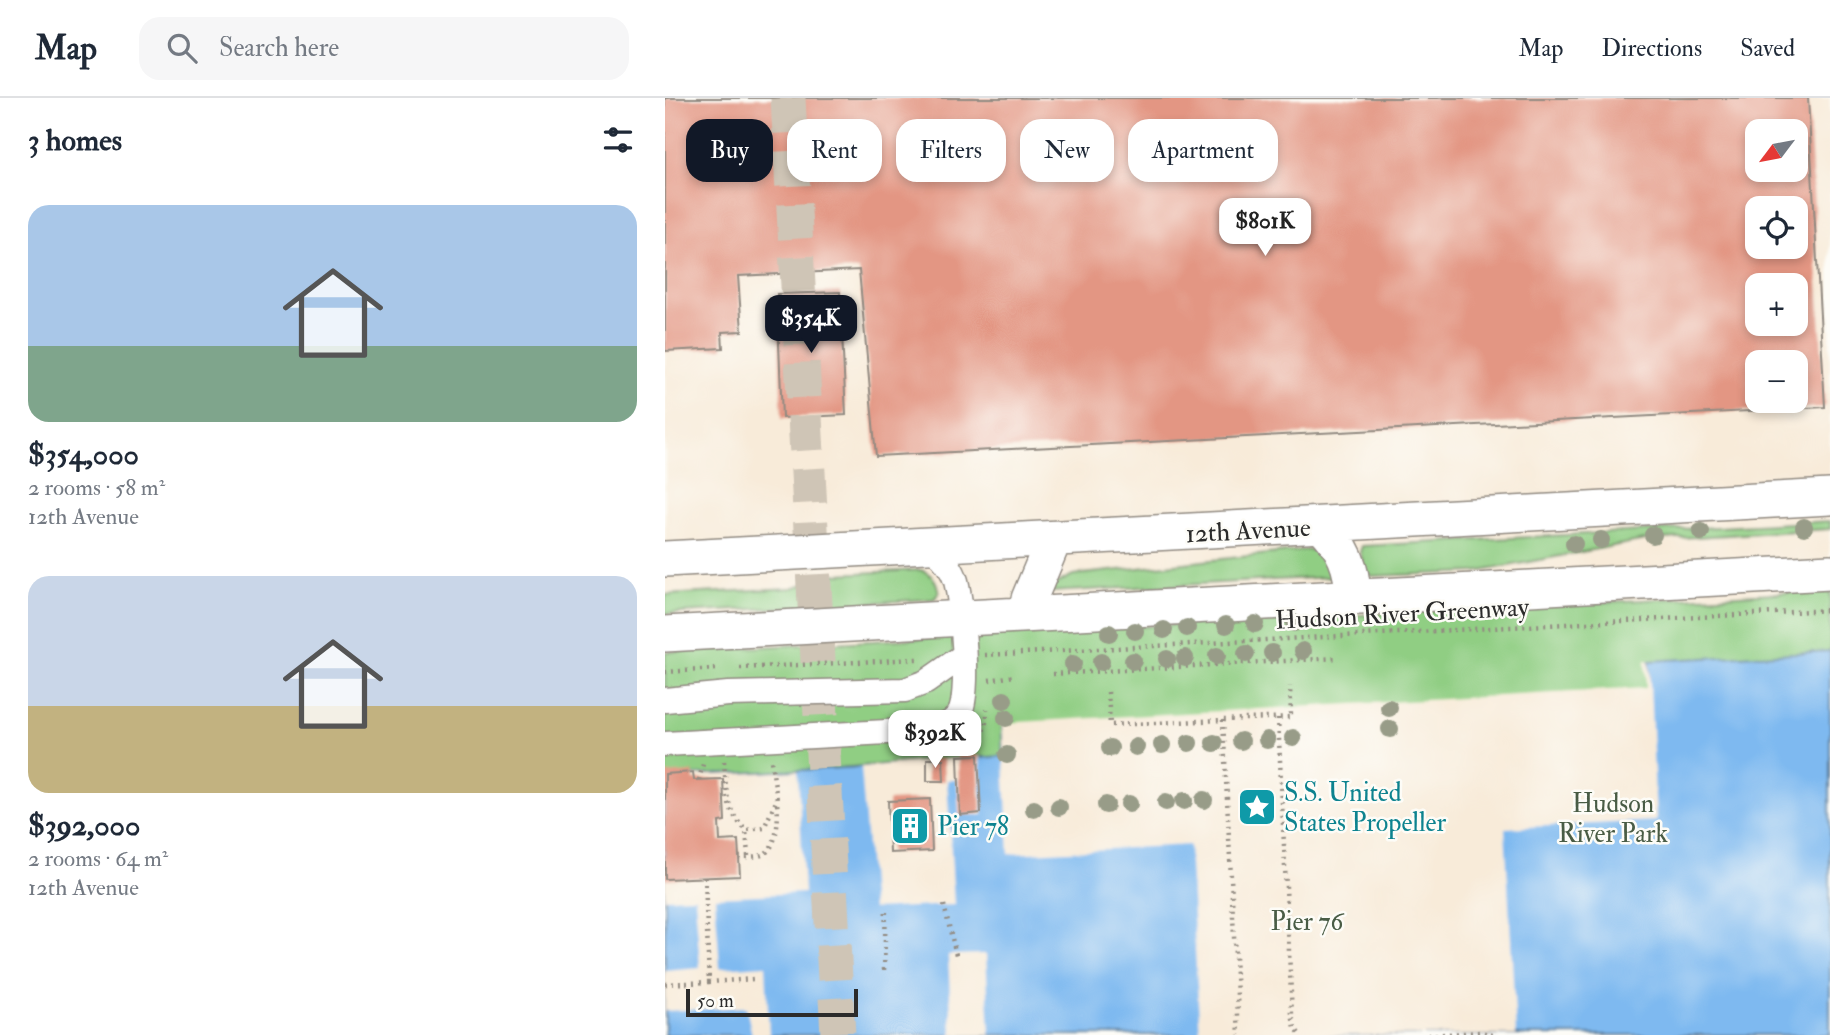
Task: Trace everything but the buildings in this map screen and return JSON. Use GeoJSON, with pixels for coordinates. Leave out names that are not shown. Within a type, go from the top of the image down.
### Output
{"type":"FeatureCollection","features":[{"type":"Feature","properties":{"kind":"highway","name":"12th Avenue"},"geometry":{"type":"LineString","coordinates":[[665,559],[1830,497]]}},
{"type":"Feature","properties":{"kind":"highway"},"geometry":{"type":"LineString","coordinates":[[1322,525],[1334,537],[1350,565],[1353,596]]}},
{"type":"Feature","properties":{"kind":"highway"},"geometry":{"type":"LineString","coordinates":[[1027,614],[1029,599],[1054,539]]}},
{"type":"Feature","properties":{"kind":"highway"},"geometry":{"type":"LineString","coordinates":[[665,634],[1830,572]]}},
{"type":"Feature","properties":{"kind":"lane"},"geometry":{"type":"LineString","coordinates":[[665,744],[934,729],[951,722],[964,705],[969,656],[956,579],[943,557],[931,546]]}},
{"type":"Feature","properties":{"kind":"lane"},"geometry":{"type":"LineString","coordinates":[[665,699],[728,694],[905,690],[926,682],[969,656]]}},
{"type":"Feature","properties":{"kind":"path","name":"Hudson River Greenway"},"geometry":{"type":"LineString","coordinates":[[969,656],[1830,610]]}},
{"type":"Feature","properties":{"kind":"path"},"geometry":{"type":"LineString","coordinates":[[1052,674],[1108,674],[1337,658]]}},
{"type":"Feature","properties":{"kind":"path"},"geometry":{"type":"LineString","coordinates":[[665,672],[923,659]]}},
{"type":"Feature","properties":{"kind":"path"},"geometry":{"type":"LineString","coordinates":[[1289,661],[1290,668]]}},
{"type":"Feature","properties":{"kind":"path"},"geometry":{"type":"LineString","coordinates":[[1108,692],[1109,725],[1291,717],[1290,686]]}},
{"type":"Feature","properties":{"kind":"path"},"geometry":{"type":"LineString","coordinates":[[1278,718],[1292,1014],[1295,1028],[1300,1035]]}},
{"type":"Feature","properties":{"kind":"path"},"geometry":{"type":"LineString","coordinates":[[1223,720],[1239,1035]]}},
{"type":"Feature","properties":{"kind":"path"},"geometry":{"type":"LineString","coordinates":[[739,857],[763,855],[770,849],[779,818],[770,757]]}},
{"type":"Feature","properties":{"kind":"path"},"geometry":{"type":"LineString","coordinates":[[699,780],[703,761]]}},
{"type":"Feature","properties":{"kind":"path"},"geometry":{"type":"LineString","coordinates":[[724,761],[728,806],[734,819],[746,830],[748,856]]}},
{"type":"Feature","properties":{"kind":"path"},"geometry":{"type":"LineString","coordinates":[[746,830],[764,828],[777,799]]}},
{"type":"Feature","properties":{"kind":"path"},"geometry":{"type":"LineString","coordinates":[[705,877],[709,982]]}},
{"type":"Feature","properties":{"kind":"path"},"geometry":{"type":"LineString","coordinates":[[944,905],[956,955]]}},
{"type":"Feature","properties":{"kind":"path"},"geometry":{"type":"LineString","coordinates":[[884,970],[886,908]]}},
{"type":"Feature","properties":{"kind":"path"},"geometry":{"type":"LineString","coordinates":[[665,984],[754,979]]}},
{"type":"Feature","properties":{"kind":"path"},"geometry":{"type":"LineString","coordinates":[[1428,1035],[1481,1032],[1493,1035]]}},
{"type":"Feature","properties":{"kind":"green space"},"geometry":{"type":"Polygon","coordinates":[[[1830,521],[1830,529],[1645,540],[1476,572],[1372,576],[1366,573],[1360,552],[1362,546],[1830,521]]]}},
{"type":"Feature","properties":{"kind":"green space"},"geometry":{"type":"Polygon","coordinates":[[[1315,549],[1324,551],[1335,573],[1332,577],[1049,592],[1049,587],[1073,575],[1315,549]]]}},
{"type":"Feature","properties":{"kind":"green space"},"geometry":{"type":"Polygon","coordinates":[[[921,570],[936,582],[939,593],[934,599],[665,614],[665,595],[792,588],[836,574],[921,570]]]}},
{"type":"Feature","properties":{"kind":"green space","name":"Hudson River Park"},"geometry":{"type":"Polygon","coordinates":[[[1830,590],[1830,1035],[980,756],[829,769],[665,1035],[665,652],[1830,590]]]}},
{"type":"Feature","properties":{"kind":"water","name":"Hudson River Park"},"geometry":{"type":"Polygon","coordinates":[[[1830,651],[1830,1035],[665,1035],[665,777],[861,767],[1003,756],[1002,727],[1649,691],[1649,661],[1830,651]]]}},
{"type":"Feature","properties":{"kind":"pier","name":"Pier 76"},"geometry":{"type":"Polygon","coordinates":[[[1645,660],[1649,661],[1656,821],[1505,828],[1516,1035],[1200,1035],[1189,845],[1009,854],[1002,723],[1646,688],[1645,660]]]}},
{"type":"Feature","properties":{"kind":"pier"},"geometry":{"type":"Polygon","coordinates":[[[980,756],[983,815],[959,815],[957,780],[947,780],[954,905],[872,909],[861,767],[980,756]]]}},
{"type":"Feature","properties":{"kind":"pier"},"geometry":{"type":"Polygon","coordinates":[[[798,771],[804,893],[715,897],[720,968],[766,965],[769,1035],[752,1035],[746,1007],[665,1011],[665,971],[700,968],[695,897],[665,898],[665,777],[798,771]]]}},
{"type":"Feature","properties":{"kind":"pier"},"geometry":{"type":"Polygon","coordinates":[[[986,954],[990,1035],[952,1035],[948,955],[986,954]]]}},
{"type":"Feature","properties":{"kind":"tunnel"},"geometry":{"type":"LineString","coordinates":[[788,98],[838,1035]]}},
{"type":"Feature","properties":{"kind":"place","name":"S.S. United States Propeller"},"geometry":{"type":"Point","coordinates":[1257,807]}},
{"type":"Feature","properties":{"kind":"place","name":"Pier 78"},"geometry":{"type":"Point","coordinates":[910,826]}}]}
